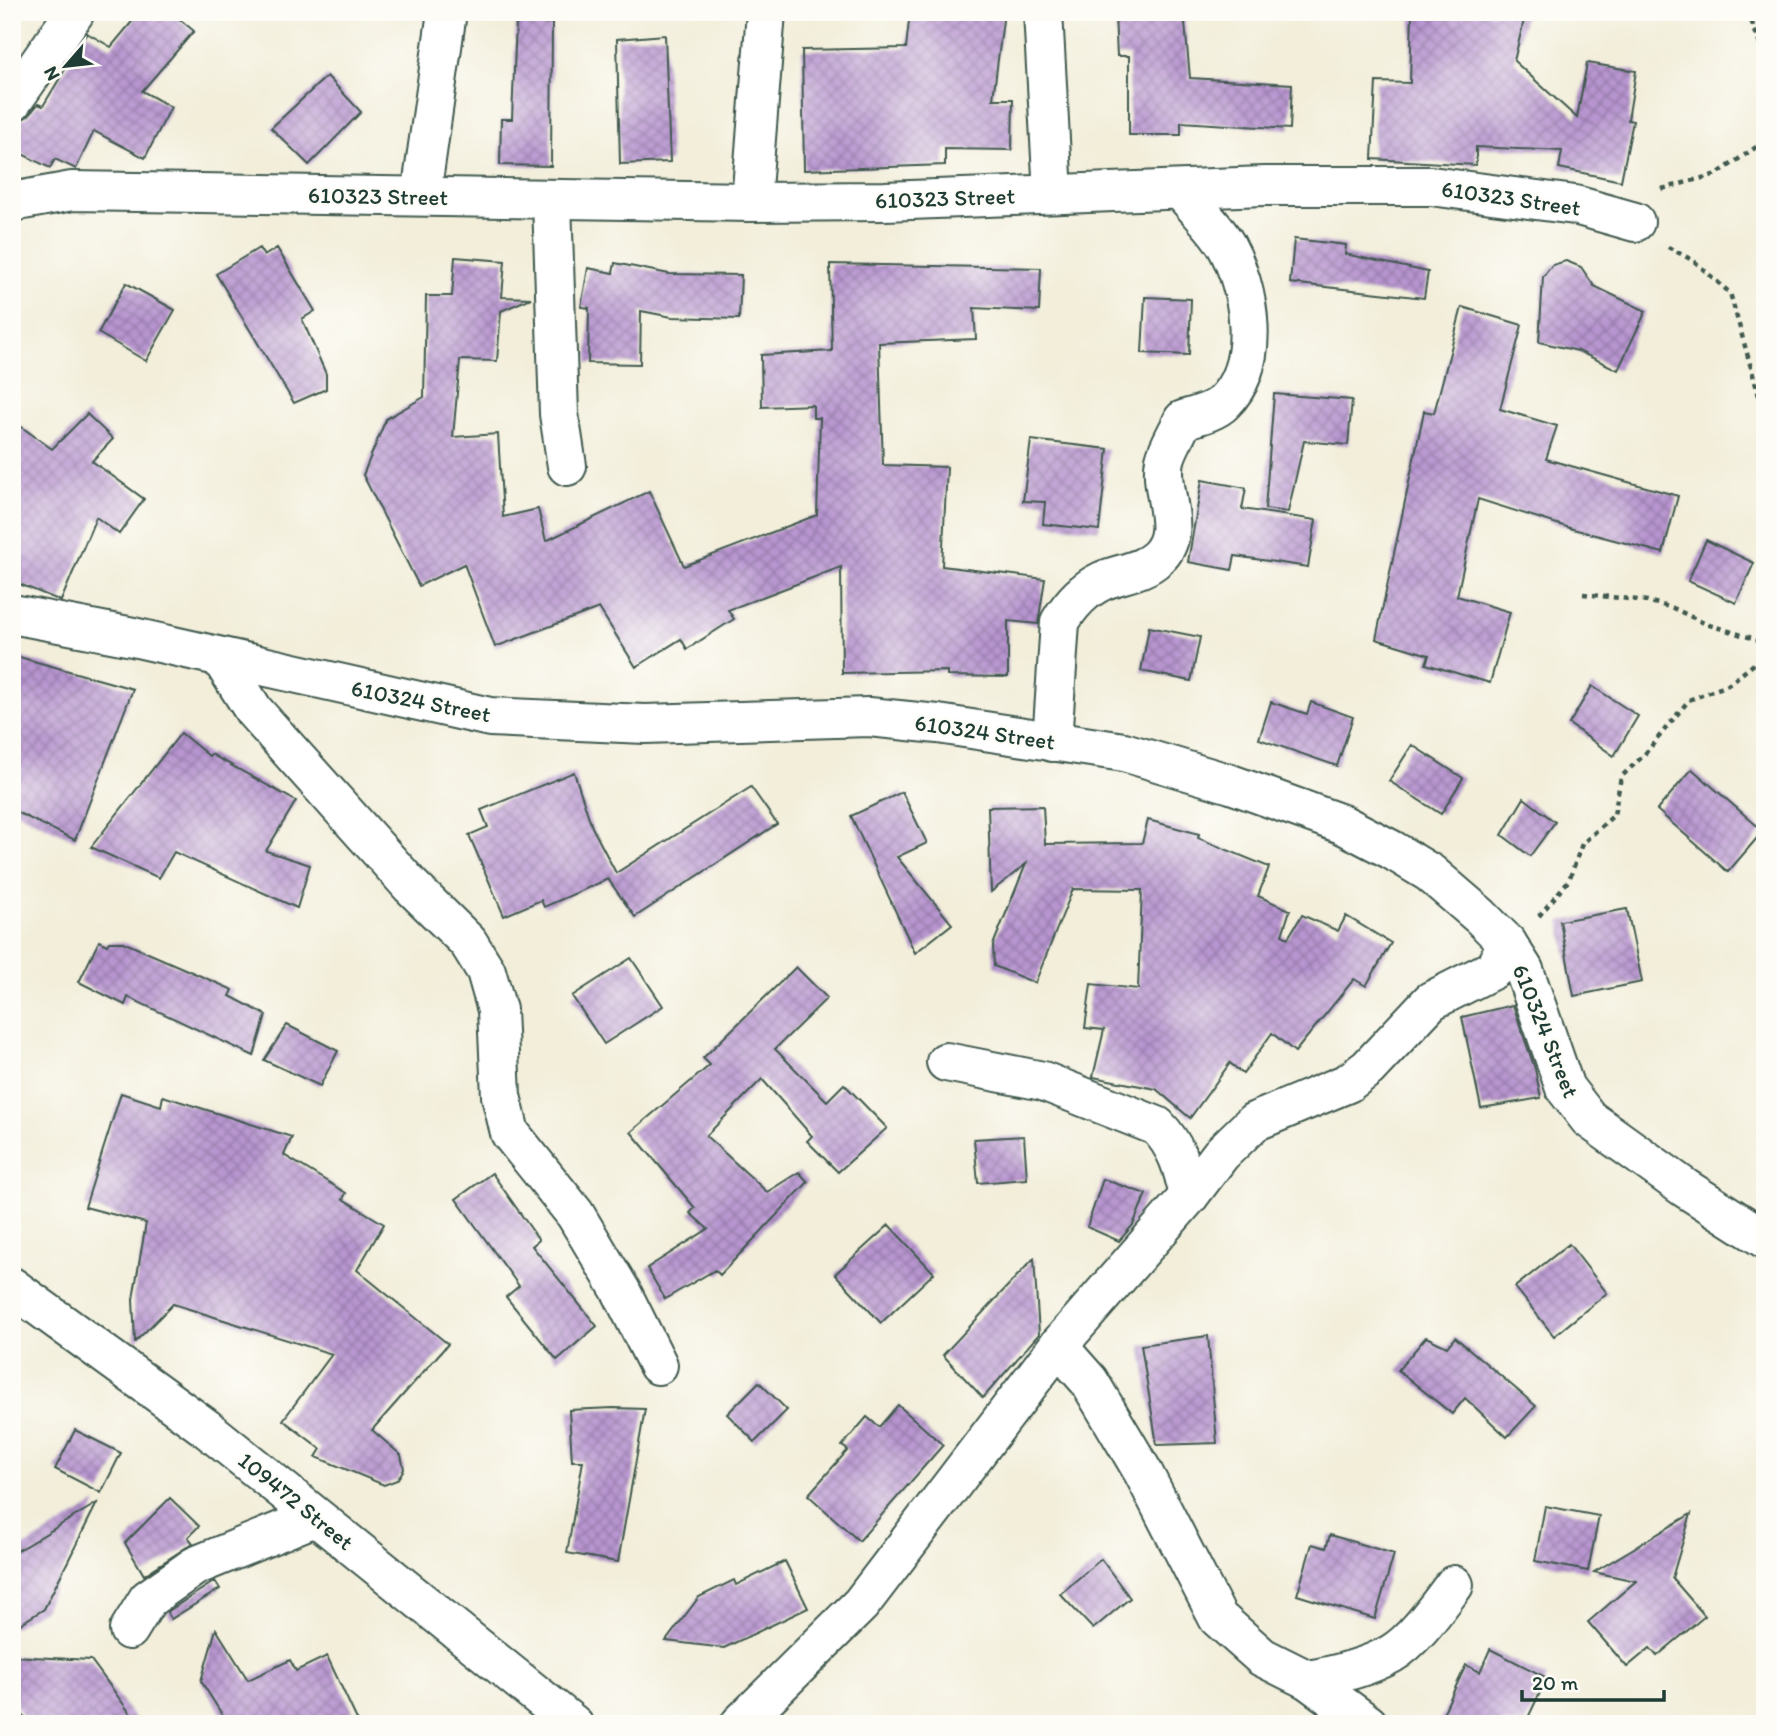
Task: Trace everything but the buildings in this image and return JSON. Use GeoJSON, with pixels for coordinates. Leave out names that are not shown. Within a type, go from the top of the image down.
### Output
{"type":"FeatureCollection","features":[{"type":"Feature","properties":{"kind":"street"},"geometry":{"type":"LineString","coordinates":[[12,102],[75,12]]}},
{"type":"Feature","properties":{"kind":"street"},"geometry":{"type":"LineString","coordinates":[[421,195],[447,12]]}},
{"type":"Feature","properties":{"kind":"street"},"geometry":{"type":"LineString","coordinates":[[751,202],[766,12]]}},
{"type":"Feature","properties":{"kind":"street"},"geometry":{"type":"LineString","coordinates":[[1043,12],[1054,194]]}},
{"type":"Feature","properties":{"kind":"street","name":"610323 Street"},"geometry":{"type":"LineString","coordinates":[[12,202],[72,191],[421,195],[552,201],[751,202],[1264,186],[1431,187],[1575,205],[1635,222]]}},
{"type":"Feature","properties":{"kind":"street"},"geometry":{"type":"LineString","coordinates":[[1052,742],[1060,622],[1070,605],[1102,581],[1129,573],[1158,557],[1172,532],[1165,491],[1165,459],[1184,420],[1222,405],[1238,383],[1250,344],[1241,283],[1225,244],[1181,190]]}},
{"type":"Feature","properties":{"kind":"street"},"geometry":{"type":"LineString","coordinates":[[552,201],[559,414],[567,466]]}},
{"type":"Feature","properties":{"kind":"street","name":"610324 Street"},"geometry":{"type":"LineString","coordinates":[[12,614],[490,717],[645,724],[869,718],[938,724],[1125,752],[1231,783],[1342,824],[1430,873],[1507,943],[1524,971],[1565,1088],[1577,1106],[1589,1119],[1685,1188],[1765,1239]]}},
{"type":"Feature","properties":{"kind":"street"},"geometry":{"type":"LineString","coordinates":[[220,657],[254,711],[403,877],[468,942],[486,971],[497,1010],[501,1096],[510,1133],[575,1214],[621,1291],[658,1365]]}},
{"type":"Feature","properties":{"kind":"street"},"geometry":{"type":"LineString","coordinates":[[740,1724],[861,1604],[1058,1346],[1189,1196],[1221,1154],[1254,1122],[1348,1083],[1368,1068],[1431,1001],[1494,969],[1507,943]]}},
{"type":"Feature","properties":{"kind":"street"},"geometry":{"type":"LineString","coordinates":[[946,1062],[1043,1081],[1157,1126],[1170,1139],[1178,1156],[1189,1196]]}},
{"type":"Feature","properties":{"kind":"street","name":"109472 Street"},"geometry":{"type":"LineString","coordinates":[[12,1287],[206,1428],[573,1724]]}},
{"type":"Feature","properties":{"kind":"street"},"geometry":{"type":"LineString","coordinates":[[1058,1346],[1089,1381],[1163,1509],[1219,1618],[1262,1657],[1308,1680],[1368,1724]]}},
{"type":"Feature","properties":{"kind":"street"},"geometry":{"type":"LineString","coordinates":[[129,1630],[148,1600],[195,1566],[315,1517]]}},
{"type":"Feature","properties":{"kind":"street"},"geometry":{"type":"LineString","coordinates":[[1308,1680],[1340,1675],[1393,1653],[1430,1615],[1454,1584]]}},
{"type":"Feature","properties":{"kind":"path"},"geometry":{"type":"LineString","coordinates":[[1748,12],[1765,58]]}},
{"type":"Feature","properties":{"kind":"path"},"geometry":{"type":"LineString","coordinates":[[1765,141],[1717,174],[1643,197],[1635,222],[1658,242],[1694,261],[1730,293],[1760,403],[1765,408]]}},
{"type":"Feature","properties":{"kind":"path"},"geometry":{"type":"LineString","coordinates":[[1583,594],[1647,601],[1673,608],[1706,624],[1765,642]]}},
{"type":"Feature","properties":{"kind":"path"},"geometry":{"type":"LineString","coordinates":[[1542,911],[1569,880],[1583,844],[1614,815],[1621,777],[1644,755],[1667,723],[1689,700],[1728,685],[1765,654]]}}]}
